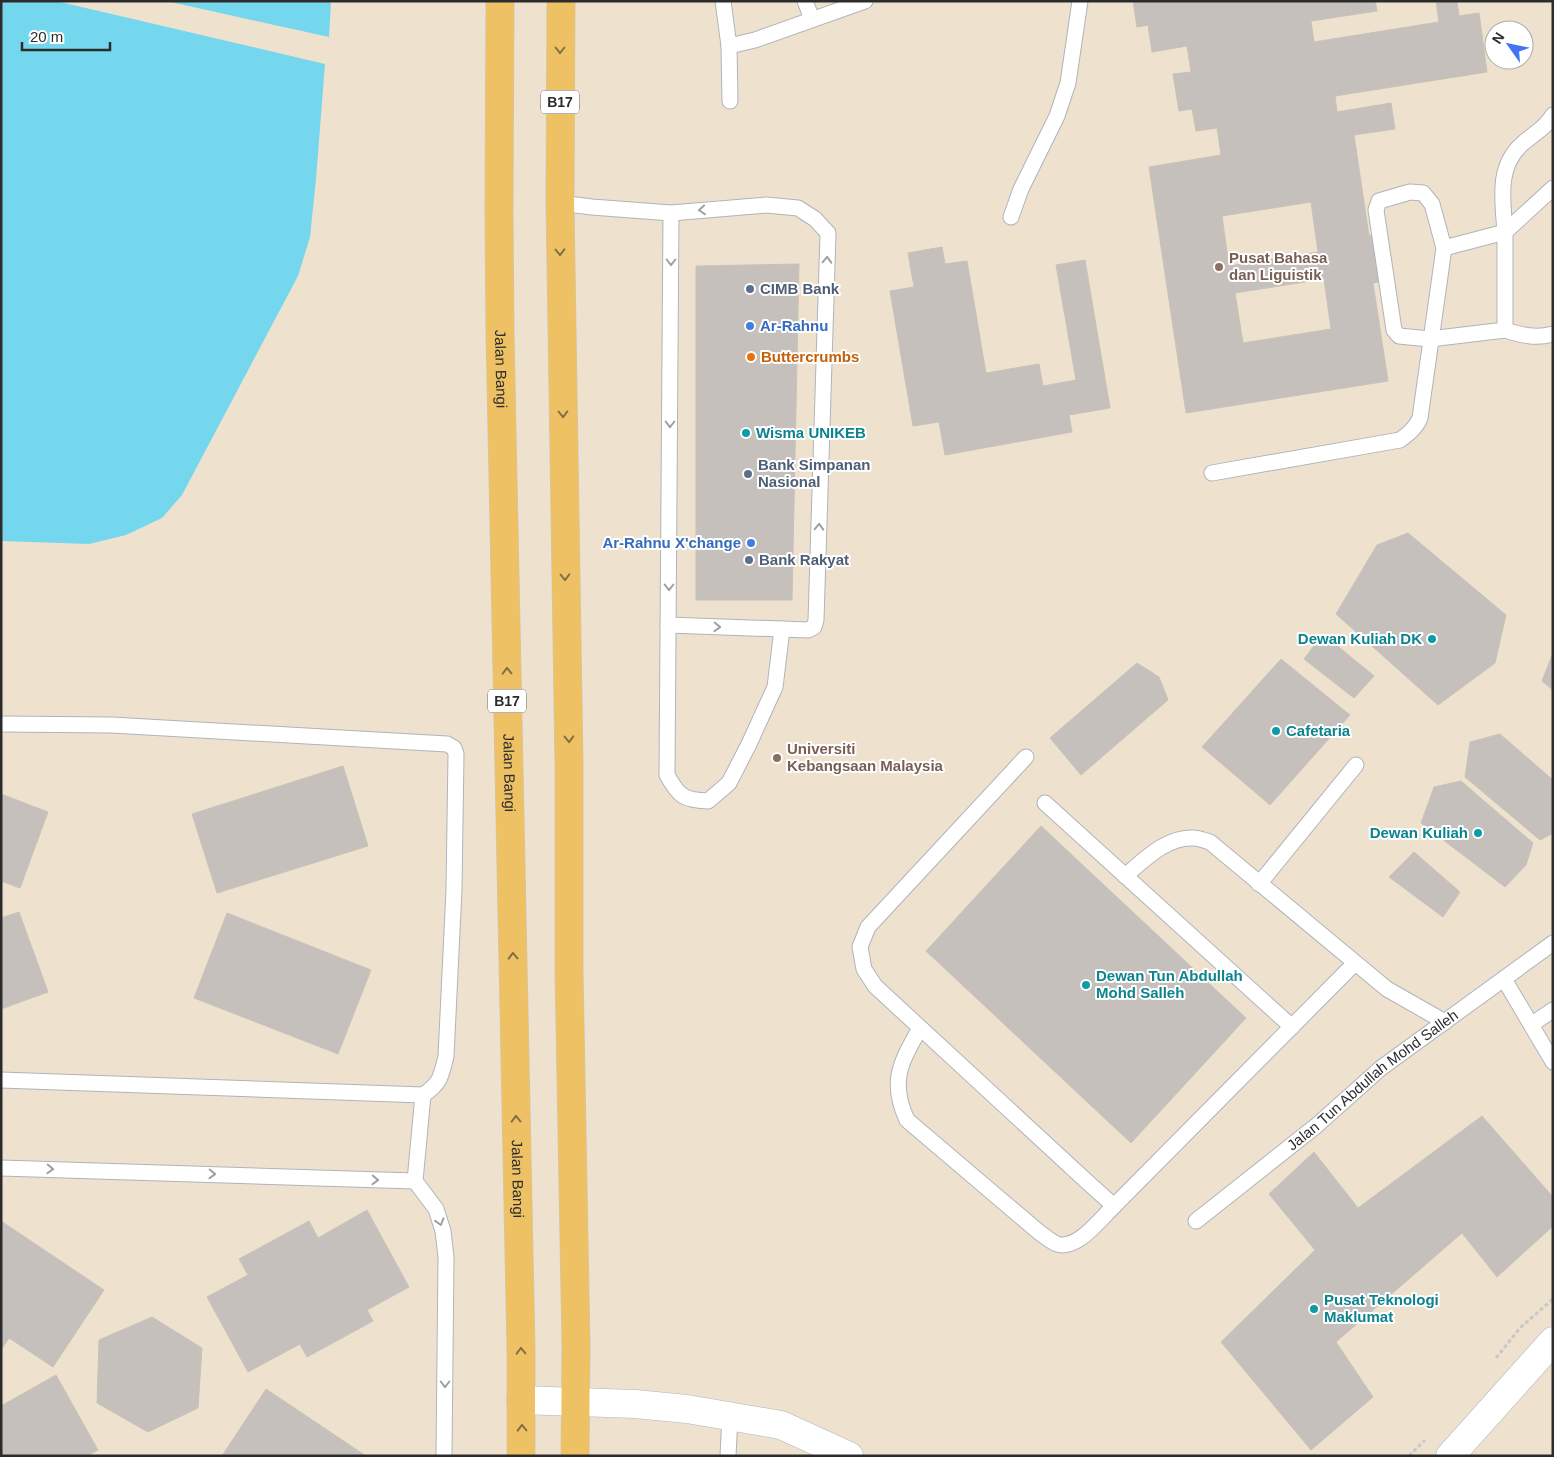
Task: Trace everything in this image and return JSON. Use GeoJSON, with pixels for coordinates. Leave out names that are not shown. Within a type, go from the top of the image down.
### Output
{"type":"FeatureCollection","features":[{"type":"Feature","properties":{"kind":"main road","name":"Jalan Bangi"},"geometry":{"type":"LineString","coordinates":[[500,1],[500,334],[521,1456]]}},
{"type":"Feature","properties":{"kind":"main road","name":"B17"},"geometry":{"type":"LineString","coordinates":[[560,1],[560,203],[569,753],[569,970],[576,1402],[575,1456]]}},
{"type":"Feature","properties":{"kind":"street"},"geometry":{"type":"LineString","coordinates":[[1450,1456],[1553,1341]]}},
{"type":"Feature","properties":{"kind":"street"},"geometry":{"type":"LineString","coordinates":[[521,1400],[635,1404],[687,1409],[730,1416],[781,1425],[849,1456]]}},
{"type":"Feature","properties":{"kind":"lane"},"geometry":{"type":"LineString","coordinates":[[723,1],[729,46],[730,101]]}},
{"type":"Feature","properties":{"kind":"lane"},"geometry":{"type":"LineString","coordinates":[[805,1],[812,19]]}},
{"type":"Feature","properties":{"kind":"lane"},"geometry":{"type":"LineString","coordinates":[[729,46],[755,40],[865,1]]}},
{"type":"Feature","properties":{"kind":"lane"},"geometry":{"type":"LineString","coordinates":[[1011,217],[1021,190],[1057,116],[1068,83],[1080,1]]}},
{"type":"Feature","properties":{"kind":"lane"},"geometry":{"type":"LineString","coordinates":[[1505,330],[1503,176],[1512,156],[1522,144],[1541,131],[1553,115]]}},
{"type":"Feature","properties":{"kind":"lane"},"geometry":{"type":"LineString","coordinates":[[1444,248],[1505,232],[1553,188]]}},
{"type":"Feature","properties":{"kind":"lane"},"geometry":{"type":"LineString","coordinates":[[1212,473],[1400,440],[1410,433],[1420,418],[1430,339],[1444,248],[1432,204],[1423,193],[1410,192],[1379,201],[1376,210],[1394,330],[1399,336],[1430,339],[1505,330],[1525,336],[1544,337],[1553,334]]}},
{"type":"Feature","properties":{"kind":"lane"},"geometry":{"type":"LineString","coordinates":[[560,203],[671,213],[766,205],[798,208],[816,219],[828,233],[816,620],[814,627],[808,630],[668,625]]}},
{"type":"Feature","properties":{"kind":"lane"},"geometry":{"type":"LineString","coordinates":[[671,213],[667,775],[674,789],[689,800],[708,801],[729,783],[775,687],[782,629]]}},
{"type":"Feature","properties":{"kind":"lane"},"geometry":{"type":"LineString","coordinates":[[1,724],[122,726],[447,744],[454,748],[456,754],[454,890],[446,1056],[442,1073],[435,1087],[423,1094],[1,1080]]}},
{"type":"Feature","properties":{"kind":"lane"},"geometry":{"type":"LineString","coordinates":[[1026,757],[868,927],[860,946],[864,969],[875,986],[1114,1206]]}},
{"type":"Feature","properties":{"kind":"lane"},"geometry":{"type":"LineString","coordinates":[[1259,884],[1356,766]]}},
{"type":"Feature","properties":{"kind":"lane"},"geometry":{"type":"LineString","coordinates":[[1045,803],[1292,1027]]}},
{"type":"Feature","properties":{"kind":"lane"},"geometry":{"type":"LineString","coordinates":[[1125,876],[1159,848],[1183,838],[1196,838],[1210,842],[1387,989],[1444,1022]]}},
{"type":"Feature","properties":{"kind":"lane","name":"Jalan Tun Abdullah Mohd Salleh"},"geometry":{"type":"LineString","coordinates":[[1196,1221],[1316,1126],[1381,1068],[1553,943]]}},
{"type":"Feature","properties":{"kind":"lane"},"geometry":{"type":"LineString","coordinates":[[920,1028],[903,1059],[897,1083],[900,1105],[907,1120],[1040,1233],[1058,1244],[1072,1244],[1114,1206],[1355,963]]}},
{"type":"Feature","properties":{"kind":"lane"},"geometry":{"type":"LineString","coordinates":[[1504,979],[1553,1062]]}},
{"type":"Feature","properties":{"kind":"lane"},"geometry":{"type":"LineString","coordinates":[[1532,1024],[1553,1010]]}},
{"type":"Feature","properties":{"kind":"lane"},"geometry":{"type":"LineString","coordinates":[[423,1094],[415,1181],[436,1209],[443,1231],[445,1248],[444,1456]]}},
{"type":"Feature","properties":{"kind":"lane"},"geometry":{"type":"LineString","coordinates":[[1,1168],[415,1181]]}},
{"type":"Feature","properties":{"kind":"lane"},"geometry":{"type":"LineString","coordinates":[[728,1456],[730,1416]]}},
{"type":"Feature","properties":{"kind":"shaded area","name":"Universiti Kebangsaan Malaysia"},"geometry":{"type":"Polygon","coordinates":[[[1,1],[1553,1],[1553,1456],[1,1456],[1,1]]]}},
{"type":"Feature","properties":{"kind":"water"},"geometry":{"type":"Polygon","coordinates":[[[1,1],[56,1],[325,64],[310,237],[298,276],[182,495],[162,518],[126,535],[89,544],[1,541],[1,1]]]}},
{"type":"Feature","properties":{"kind":"water"},"geometry":{"type":"Polygon","coordinates":[[[166,1],[331,1],[329,37],[166,1]]]}},
{"type":"Feature","properties":{"kind":"building"},"geometry":{"type":"Polygon","coordinates":[[[1133,1],[1375,1],[1377,11],[1311,21],[1314,42],[1439,22],[1436,1],[1457,1],[1459,16],[1479,13],[1484,50],[1484,70],[1487,70],[1487,72],[1335,96],[1337,112],[1391,103],[1395,129],[1354,135],[1369,236],[1379,234],[1386,281],[1373,283],[1388,381],[1186,413],[1149,167],[1221,155],[1217,128],[1196,131],[1192,109],[1179,111],[1173,74],[1191,72],[1187,46],[1152,52],[1148,25],[1137,27],[1133,1]],[[1311,202],[1222,216],[1229,266],[1318,252],[1311,202]],[[1324,279],[1235,293],[1243,343],[1331,329],[1324,279]]]}},
{"type":"Feature","properties":{"kind":"building"},"geometry":{"type":"Polygon","coordinates":[[[942,247],[945,264],[967,261],[986,373],[1039,364],[1043,386],[1076,380],[1056,265],[1085,260],[1110,408],[1069,415],[1072,432],[945,455],[939,422],[913,426],[890,291],[914,287],[908,253],[942,247]]]}},
{"type":"Feature","properties":{"kind":"building","name":"Wisma UNIKEB"},"geometry":{"type":"Polygon","coordinates":[[[799,264],[792,600],[696,600],[696,266],[799,264]]]}},
{"type":"Feature","properties":{"kind":"building","name":"Dewan Kuliah DK"},"geometry":{"type":"Polygon","coordinates":[[[1408,533],[1506,615],[1495,663],[1438,705],[1336,614],[1377,545],[1408,533]]]}},
{"type":"Feature","properties":{"kind":"building"},"geometry":{"type":"Polygon","coordinates":[[[1323,634],[1374,676],[1354,698],[1304,659],[1323,634]]]}},
{"type":"Feature","properties":{"kind":"building"},"geometry":{"type":"Polygon","coordinates":[[[1553,653],[1553,690],[1542,681],[1553,653]]]}},
{"type":"Feature","properties":{"kind":"building","name":"Cafetaria"},"geometry":{"type":"Polygon","coordinates":[[[1281,659],[1350,715],[1270,805],[1202,747],[1281,659]]]}},
{"type":"Feature","properties":{"kind":"building"},"geometry":{"type":"Polygon","coordinates":[[[1137,663],[1159,677],[1168,700],[1081,775],[1050,738],[1137,663]]]}},
{"type":"Feature","properties":{"kind":"building","name":"Dewan Kuliah"},"geometry":{"type":"Polygon","coordinates":[[[1500,734],[1553,780],[1553,833],[1540,840],[1465,777],[1470,742],[1500,734]]]}},
{"type":"Feature","properties":{"kind":"building"},"geometry":{"type":"Polygon","coordinates":[[[343,766],[368,846],[217,893],[192,814],[343,766]]]}},
{"type":"Feature","properties":{"kind":"building","name":"Dewan Kuliah"},"geometry":{"type":"Polygon","coordinates":[[[1461,781],[1533,843],[1526,865],[1505,887],[1421,823],[1434,787],[1461,781]]]}},
{"type":"Feature","properties":{"kind":"building"},"geometry":{"type":"Polygon","coordinates":[[[1,794],[48,812],[20,888],[1,881],[1,794]]]}},
{"type":"Feature","properties":{"kind":"building","name":"Dewan Tun Abdullah Mohd Salleh"},"geometry":{"type":"Polygon","coordinates":[[[1041,826],[1246,1018],[1131,1143],[926,951],[1041,826]]]}},
{"type":"Feature","properties":{"kind":"building"},"geometry":{"type":"Polygon","coordinates":[[[1414,852],[1460,892],[1443,917],[1389,877],[1414,852]]]}},
{"type":"Feature","properties":{"kind":"building"},"geometry":{"type":"Polygon","coordinates":[[[19,912],[48,992],[1,1009],[1,918],[19,912]]]}},
{"type":"Feature","properties":{"kind":"building"},"geometry":{"type":"Polygon","coordinates":[[[227,913],[371,970],[338,1054],[194,998],[227,913]]]}},
{"type":"Feature","properties":{"kind":"building","name":"Pusat Teknologi Maklumat"},"geometry":{"type":"Polygon","coordinates":[[[1482,1116],[1553,1197],[1553,1226],[1497,1277],[1462,1233],[1336,1342],[1373,1397],[1311,1450],[1221,1342],[1315,1250],[1269,1194],[1314,1152],[1358,1208],[1482,1116]]]}},
{"type":"Feature","properties":{"kind":"building"},"geometry":{"type":"Polygon","coordinates":[[[367,1210],[409,1287],[367,1310],[373,1321],[307,1357],[300,1344],[248,1372],[207,1297],[248,1275],[239,1259],[309,1221],[318,1238],[367,1210]]]}},
{"type":"Feature","properties":{"kind":"building"},"geometry":{"type":"Polygon","coordinates":[[[1,1221],[104,1290],[53,1367],[9,1338],[1,1350],[1,1221]]]}},
{"type":"Feature","properties":{"kind":"building"},"geometry":{"type":"Polygon","coordinates":[[[152,1317],[202,1348],[198,1408],[148,1432],[97,1403],[99,1340],[152,1317]]]}},
{"type":"Feature","properties":{"kind":"building"},"geometry":{"type":"Polygon","coordinates":[[[56,1375],[98,1450],[87,1456],[1,1456],[1,1406],[56,1375]]]}},
{"type":"Feature","properties":{"kind":"building"},"geometry":{"type":"Polygon","coordinates":[[[266,1389],[366,1456],[222,1456],[266,1389]]]}},
{"type":"Feature","properties":{"kind":"place","name":"Pusat Bahasa dan Liguistik"},"geometry":{"type":"Point","coordinates":[1219,267]}},
{"type":"Feature","properties":{"kind":"place","name":"CIMB Bank"},"geometry":{"type":"Point","coordinates":[750,289]}},
{"type":"Feature","properties":{"kind":"place","name":"Ar-Rahnu"},"geometry":{"type":"Point","coordinates":[750,326]}},
{"type":"Feature","properties":{"kind":"place","name":"Buttercrumbs"},"geometry":{"type":"Point","coordinates":[751,357]}},
{"type":"Feature","properties":{"kind":"place","name":"Wisma UNIKEB"},"geometry":{"type":"Point","coordinates":[746,433]}},
{"type":"Feature","properties":{"kind":"place","name":"Bank Simpanan Nasional"},"geometry":{"type":"Point","coordinates":[748,474]}},
{"type":"Feature","properties":{"kind":"place","name":"Ar-Rahnu X'change"},"geometry":{"type":"Point","coordinates":[751,543]}},
{"type":"Feature","properties":{"kind":"place","name":"Bank Rakyat"},"geometry":{"type":"Point","coordinates":[749,560]}},
{"type":"Feature","properties":{"kind":"place","name":"Dewan Kuliah DK"},"geometry":{"type":"Point","coordinates":[1432,639]}},
{"type":"Feature","properties":{"kind":"place","name":"Cafetaria"},"geometry":{"type":"Point","coordinates":[1276,731]}},
{"type":"Feature","properties":{"kind":"place","name":"Universiti Kebangsaan Malaysia"},"geometry":{"type":"Point","coordinates":[777,758]}},
{"type":"Feature","properties":{"kind":"place","name":"Dewan Kuliah"},"geometry":{"type":"Point","coordinates":[1478,833]}},
{"type":"Feature","properties":{"kind":"place","name":"Dewan Tun Abdullah Mohd Salleh"},"geometry":{"type":"Point","coordinates":[1086,985]}},
{"type":"Feature","properties":{"kind":"place","name":"Pusat Teknologi Maklumat"},"geometry":{"type":"Point","coordinates":[1314,1309]}}]}
